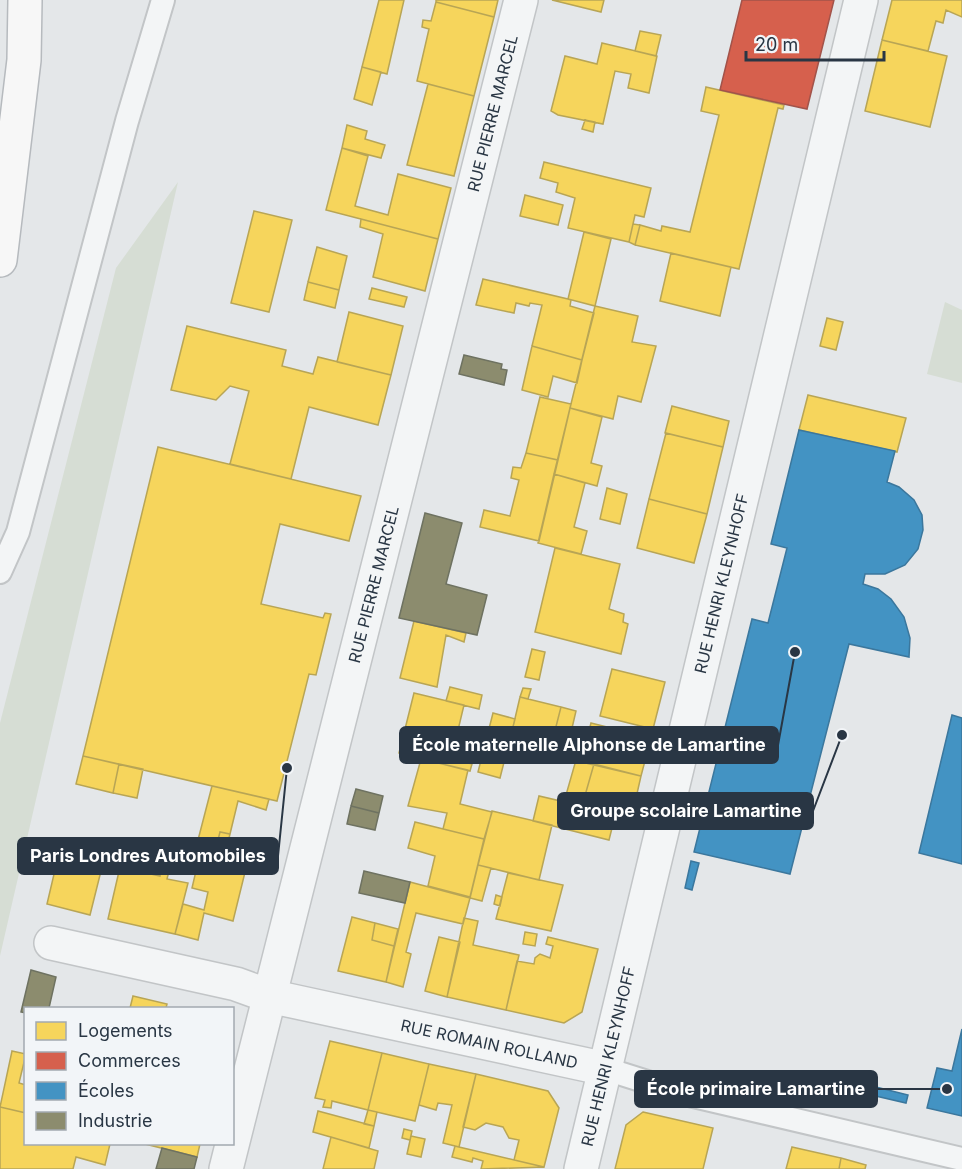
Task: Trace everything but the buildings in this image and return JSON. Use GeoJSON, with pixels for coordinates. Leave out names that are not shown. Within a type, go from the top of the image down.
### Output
{"type":"FeatureCollection","features":[{"type":"Feature","properties":{"kind":"highway"},"geometry":{"type":"LineString","coordinates":[[0,260],[24,60],[25,0]]}},
{"type":"Feature","properties":{"kind":"street","name":"RUE PIERRE MARCEL"},"geometry":{"type":"LineString","coordinates":[[234,1137],[521,0]]}},
{"type":"Feature","properties":{"kind":"street","name":"RUE HENRI KLEYNHOFF"},"geometry":{"type":"LineString","coordinates":[[581,1169],[861,0]]}},
{"type":"Feature","properties":{"kind":"street","name":"RUE ROMAIN ROLLAND"},"geometry":{"type":"LineString","coordinates":[[51,943],[236,984],[269,996],[606,1069]]}},
{"type":"Feature","properties":{"kind":"street","name":"RUE PIERRE MARCEL"},"geometry":{"type":"LineString","coordinates":[[226,1169],[232,1145]]}},
{"type":"Feature","properties":{"kind":"lane"},"geometry":{"type":"LineString","coordinates":[[0,572],[18,532],[127,122],[163,0]]}},
{"type":"Feature","properties":{"kind":"lane","name":"RUE ROMAIN ROLLAND"},"geometry":{"type":"LineString","coordinates":[[606,1069],[685,1094],[962,1159]]}},
{"type":"Feature","properties":{"kind":"shaded area"},"geometry":{"type":"Polygon","coordinates":[[[178,182],[0,956],[0,723],[116,268],[178,182]]]}},
{"type":"Feature","properties":{"kind":"shaded area"},"geometry":{"type":"Polygon","coordinates":[[[945,302],[962,310],[962,383],[927,374],[945,302]]]}},
{"type":"Feature","properties":{"kind":"place","name":"École maternelle Alphonse de Lamartine"},"geometry":{"type":"Point","coordinates":[795,652]}},
{"type":"Feature","properties":{"kind":"place","name":"Groupe scolaire Lamartine"},"geometry":{"type":"Point","coordinates":[842,735]}},
{"type":"Feature","properties":{"kind":"place","name":"Paris Londres Automobiles"},"geometry":{"type":"Point","coordinates":[287,768]}},
{"type":"Feature","properties":{"kind":"place","name":"École primaire Lamartine"},"geometry":{"type":"Point","coordinates":[947,1089]}}]}
